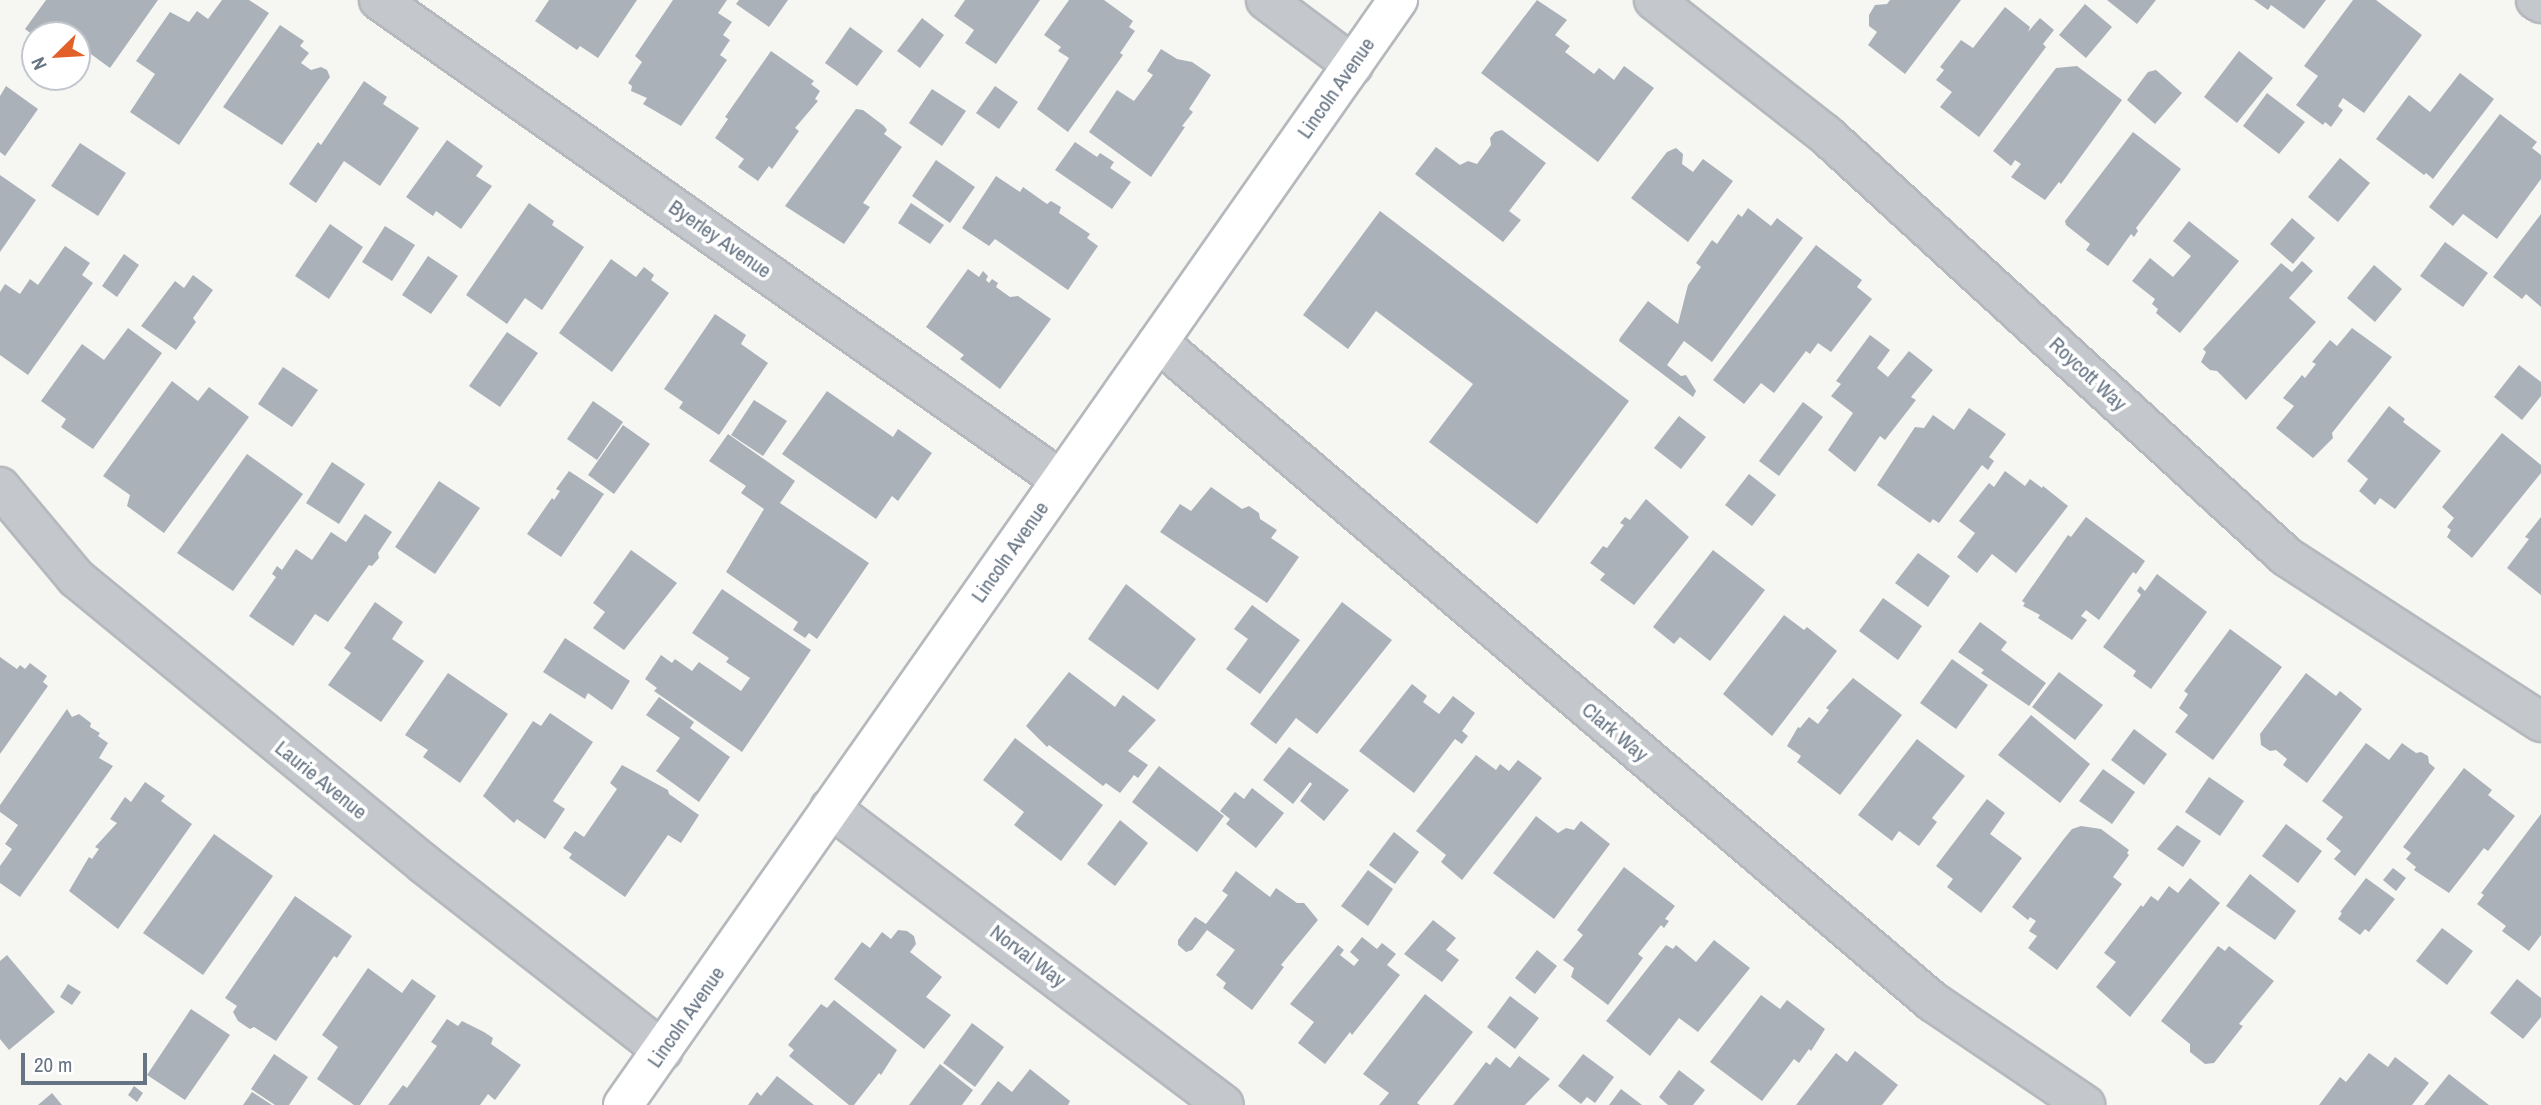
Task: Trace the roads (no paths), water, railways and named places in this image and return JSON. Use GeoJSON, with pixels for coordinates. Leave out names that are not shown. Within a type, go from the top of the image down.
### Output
{"type":"FeatureCollection","features":[{"type":"Feature","properties":{"kind":"main road","name":"Lincoln Avenue"},"geometry":{"type":"LineString","coordinates":[[623,1105],[1398,0]]}},
{"type":"Feature","properties":{"kind":"street","name":"Byerley Avenue"},"geometry":{"type":"LineString","coordinates":[[379,0],[1061,480]]}},
{"type":"Feature","properties":{"kind":"street"},"geometry":{"type":"LineString","coordinates":[[1266,0],[1353,65]]}},
{"type":"Feature","properties":{"kind":"street","name":"Roycott Way"},"geometry":{"type":"LineString","coordinates":[[1654,0],[1825,134],[2287,557],[2541,722]]}},
{"type":"Feature","properties":{"kind":"street"},"geometry":{"type":"LineString","coordinates":[[2536,0],[2541,3]]}},
{"type":"Feature","properties":{"kind":"street","name":"Clark Way"},"geometry":{"type":"LineString","coordinates":[[1158,342],[1933,1002],[2085,1105]]}},
{"type":"Feature","properties":{"kind":"street","name":"Laurie Avenue"},"geometry":{"type":"LineString","coordinates":[[0,487],[76,578],[424,864],[663,1051]]}},
{"type":"Feature","properties":{"kind":"street","name":"Norval Way"},"geometry":{"type":"LineString","coordinates":[[830,808],[1224,1105]]}}]}
